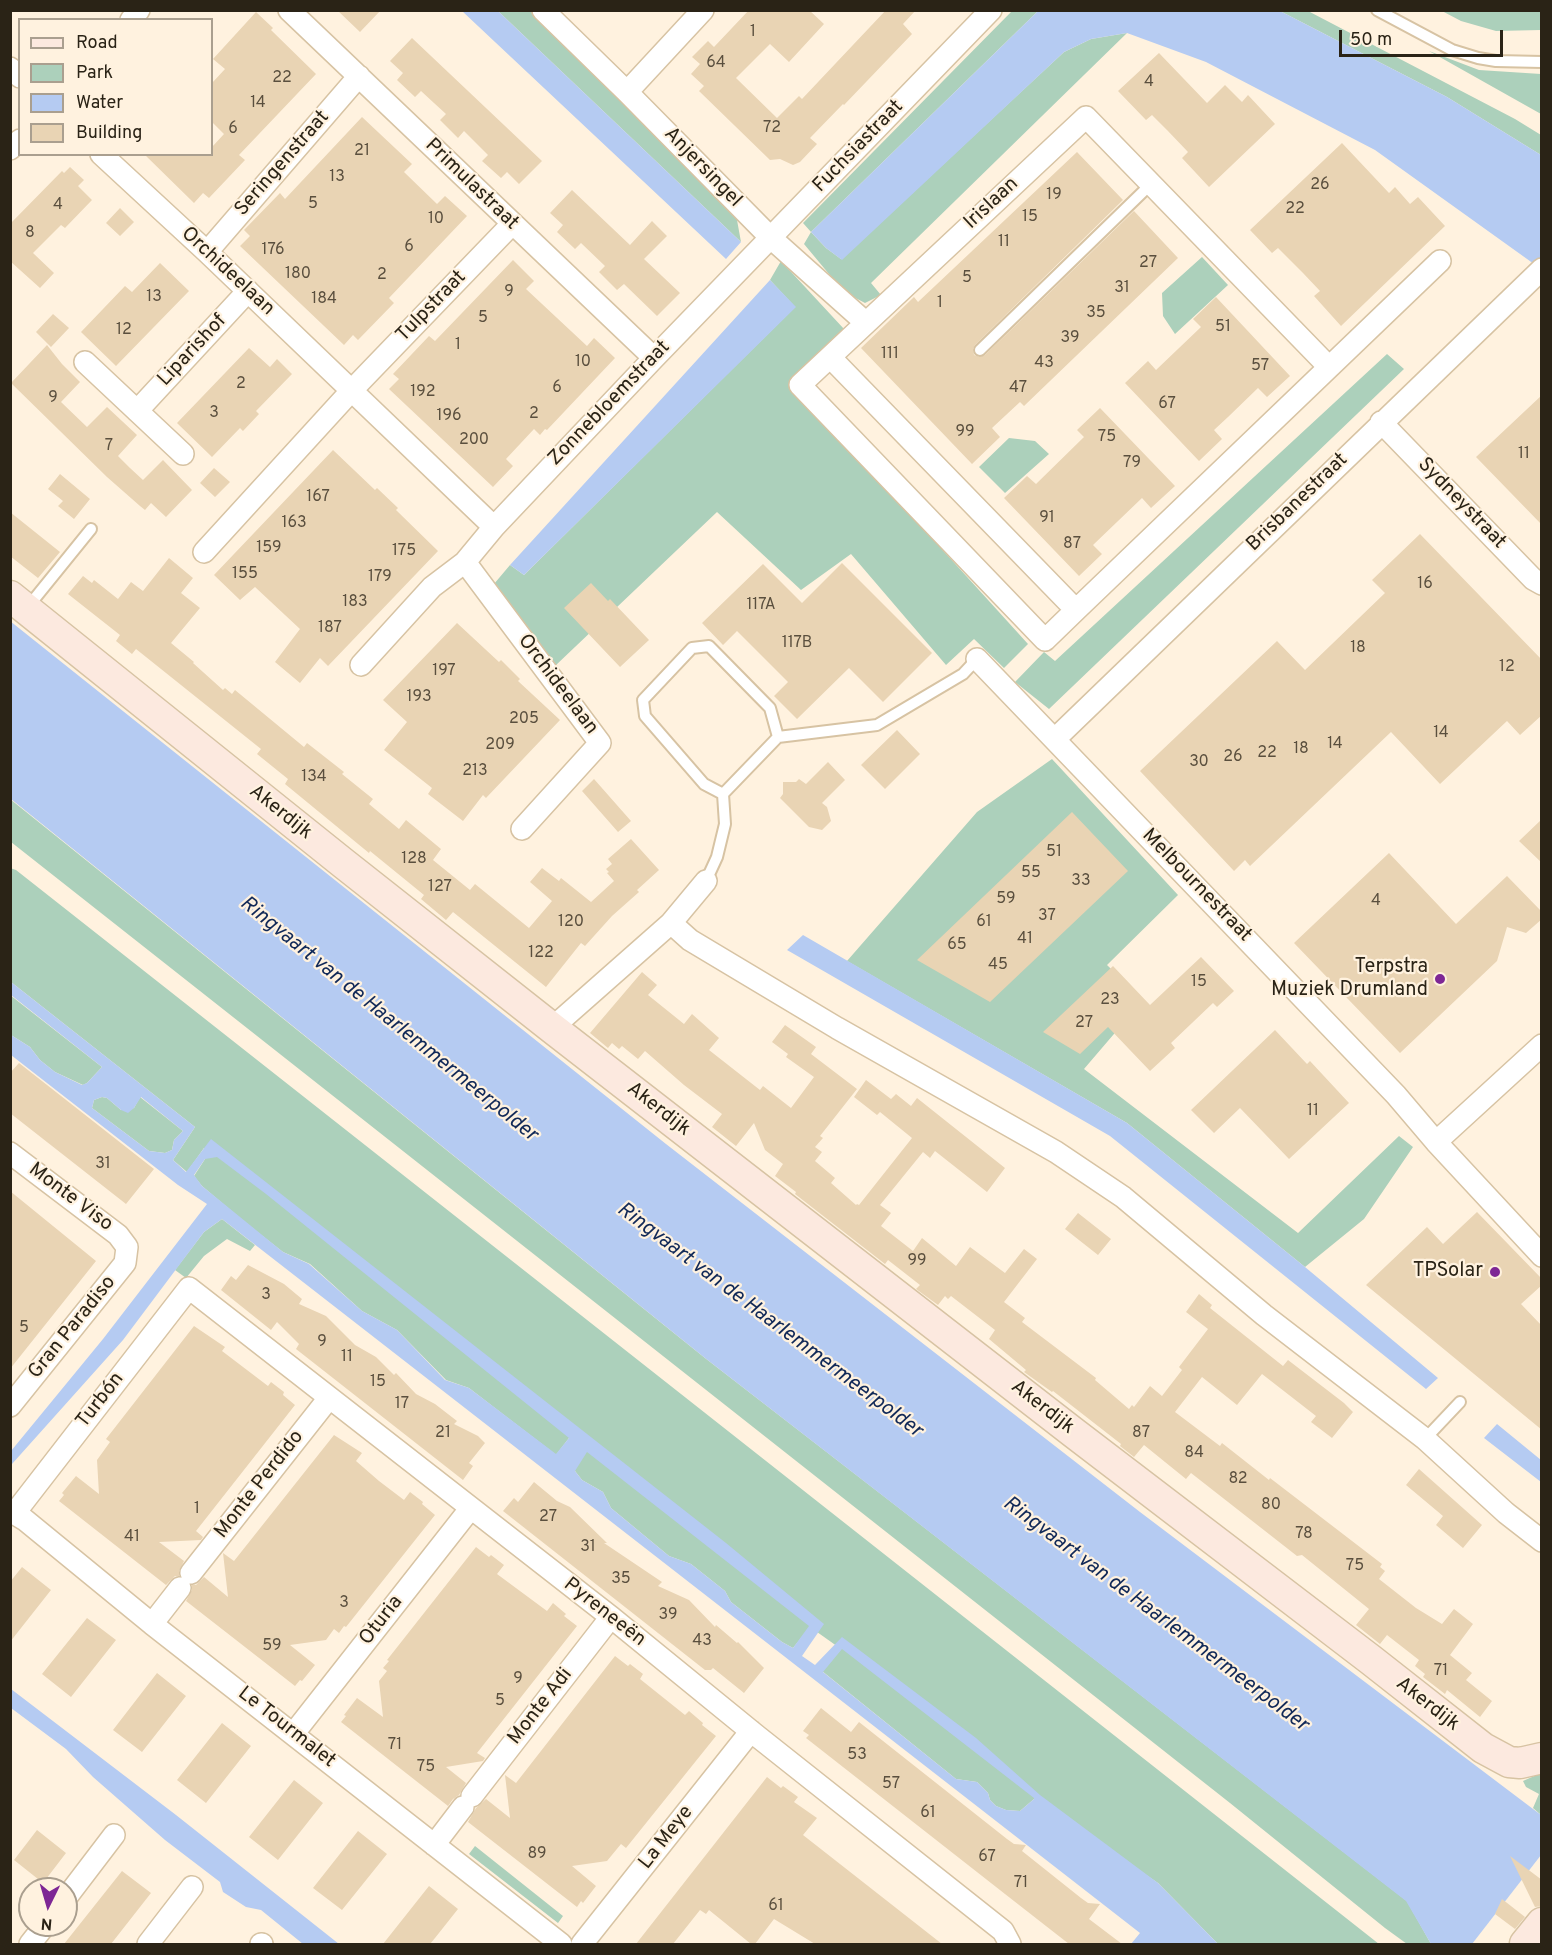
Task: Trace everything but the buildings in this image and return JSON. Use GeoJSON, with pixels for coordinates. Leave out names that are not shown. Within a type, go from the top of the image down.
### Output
{"type":"FeatureCollection","features":[{"type":"Feature","properties":{"kind":"street","name":"Primulastraat"},"geometry":{"type":"LineString","coordinates":[[289,10],[654,358]]}},
{"type":"Feature","properties":{"kind":"street","name":"Anjersingel"},"geometry":{"type":"LineString","coordinates":[[543,10],[771,238],[865,322]]}},
{"type":"Feature","properties":{"kind":"street"},"geometry":{"type":"LineString","coordinates":[[627,92],[703,10]]}},
{"type":"Feature","properties":{"kind":"street","name":"Fuchsiastraat"},"geometry":{"type":"LineString","coordinates":[[728,283],[991,10]]}},
{"type":"Feature","properties":{"kind":"street","name":"Seringenstraat"},"geometry":{"type":"LineString","coordinates":[[207,252],[359,76]]}},
{"type":"Feature","properties":{"kind":"street","name":"Irislaan"},"geometry":{"type":"LineString","coordinates":[[1329,367],[1086,117],[800,385],[1045,640],[1440,261]]}},
{"type":"Feature","properties":{"kind":"street","name":"Orchideelaan"},"geometry":{"type":"LineString","coordinates":[[103,156],[207,252],[494,527]]}},
{"type":"Feature","properties":{"kind":"street","name":"Tulpstraat"},"geometry":{"type":"LineString","coordinates":[[352,390],[512,224]]}},
{"type":"Feature","properties":{"kind":"street","name":"Brisbanestraat"},"geometry":{"type":"LineString","coordinates":[[1055,739],[1536,274]]}},
{"type":"Feature","properties":{"kind":"street","name":"Zonnebloemstraat"},"geometry":{"type":"LineString","coordinates":[[494,527],[728,283]]}},
{"type":"Feature","properties":{"kind":"street","name":"Liparishof"},"geometry":{"type":"LineString","coordinates":[[137,411],[248,291]]}},
{"type":"Feature","properties":{"kind":"street"},"geometry":{"type":"LineString","coordinates":[[831,357],[1076,610]]}},
{"type":"Feature","properties":{"kind":"street"},"geometry":{"type":"LineString","coordinates":[[85,362],[183,454]]}},
{"type":"Feature","properties":{"kind":"street"},"geometry":{"type":"LineString","coordinates":[[204,552],[352,390]]}},
{"type":"Feature","properties":{"kind":"street","name":"Sydneystraat"},"geometry":{"type":"LineString","coordinates":[[1381,422],[1533,579],[1542,584]]}},
{"type":"Feature","properties":{"kind":"street"},"geometry":{"type":"LineString","coordinates":[[361,665],[432,587],[465,562],[494,527]]}},
{"type":"Feature","properties":{"kind":"street","name":"Orchideelaan"},"geometry":{"type":"LineString","coordinates":[[465,562],[600,742],[522,829]]}},
{"type":"Feature","properties":{"kind":"street","name":"Akerdijk"},"geometry":{"type":"LineString","coordinates":[[18,602],[552,1028],[1483,1748],[1509,1762],[1520,1763],[1542,1758]]}},
{"type":"Feature","properties":{"kind":"street","name":"Melbournestraat"},"geometry":{"type":"LineString","coordinates":[[977,659],[1396,1095],[1436,1142],[1542,1256]]}},
{"type":"Feature","properties":{"kind":"street"},"geometry":{"type":"LineString","coordinates":[[552,1028],[671,923],[706,881]]}},
{"type":"Feature","properties":{"kind":"street"},"geometry":{"type":"LineString","coordinates":[[671,923],[690,940],[837,1028],[1056,1152],[1123,1197],[1264,1314],[1425,1439],[1506,1513],[1542,1541]]}},
{"type":"Feature","properties":{"kind":"street"},"geometry":{"type":"LineString","coordinates":[[1436,1142],[1542,1044]]}},
{"type":"Feature","properties":{"kind":"street","name":"Monte Viso"},"geometry":{"type":"LineString","coordinates":[[10,1153],[118,1235],[127,1247]]}},
{"type":"Feature","properties":{"kind":"street","name":"Gran Paradiso"},"geometry":{"type":"LineString","coordinates":[[10,1406],[125,1263],[127,1247]]}},
{"type":"Feature","properties":{"kind":"street","name":"Pyreneeën"},"geometry":{"type":"LineString","coordinates":[[189,1288],[611,1617],[1003,1930],[1010,1944]]}},
{"type":"Feature","properties":{"kind":"street","name":"Turbón"},"geometry":{"type":"LineString","coordinates":[[12,1512],[189,1288]]}},
{"type":"Feature","properties":{"kind":"street","name":"Monte Perdido"},"geometry":{"type":"LineString","coordinates":[[152,1624],[329,1398]]}},
{"type":"Feature","properties":{"kind":"street","name":"Oturia"},"geometry":{"type":"LineString","coordinates":[[294,1733],[470,1509]]}},
{"type":"Feature","properties":{"kind":"street","name":"Le Tourmalet"},"geometry":{"type":"LineString","coordinates":[[12,1512],[561,1944]]}},
{"type":"Feature","properties":{"kind":"street","name":"Monte Adi"},"geometry":{"type":"LineString","coordinates":[[434,1845],[611,1617]]}},
{"type":"Feature","properties":{"kind":"street","name":"La Meye"},"geometry":{"type":"LineString","coordinates":[[582,1944],[751,1731]]}},
{"type":"Feature","properties":{"kind":"street"},"geometry":{"type":"LineString","coordinates":[[78,1882],[114,1835]]}},
{"type":"Feature","properties":{"kind":"street"},"geometry":{"type":"LineString","coordinates":[[148,1944],[192,1887]]}},
{"type":"Feature","properties":{"kind":"street"},"geometry":{"type":"LineString","coordinates":[[1525,1944],[1542,1923]]}},
{"type":"Feature","properties":{"kind":"lane"},"geometry":{"type":"LineString","coordinates":[[1377,10],[1452,50],[1496,61],[1542,62]]}},
{"type":"Feature","properties":{"kind":"lane"},"geometry":{"type":"LineString","coordinates":[[980,350],[1151,184]]}},
{"type":"Feature","properties":{"kind":"lane"},"geometry":{"type":"LineString","coordinates":[[18,602],[91,529]]}},
{"type":"Feature","properties":{"kind":"lane"},"geometry":{"type":"LineString","coordinates":[[723,794],[704,784],[645,716],[643,700],[692,648],[709,646],[770,708],[778,737]]}},
{"type":"Feature","properties":{"kind":"lane"},"geometry":{"type":"LineString","coordinates":[[706,881],[717,857],[725,824],[723,794],[778,737],[877,725],[963,674],[977,659]]}},
{"type":"Feature","properties":{"kind":"lane"},"geometry":{"type":"LineString","coordinates":[[1425,1439],[1460,1402]]}},
{"type":"Feature","properties":{"kind":"green space"},"geometry":{"type":"Polygon","coordinates":[[[498,11],[535,11],[742,215],[737,220],[741,242],[498,11]]]}},
{"type":"Feature","properties":{"kind":"green space"},"geometry":{"type":"Polygon","coordinates":[[[1012,11],[1038,11],[811,232],[803,223],[1012,11]]]}},
{"type":"Feature","properties":{"kind":"green space"},"geometry":{"type":"Polygon","coordinates":[[[1280,11],[1308,11],[1515,119],[1541,135],[1541,155],[1447,97],[1280,11]]]}},
{"type":"Feature","properties":{"kind":"green space"},"geometry":{"type":"Polygon","coordinates":[[[1442,11],[1541,11],[1541,30],[1496,31],[1461,21],[1442,11]]]}},
{"type":"Feature","properties":{"kind":"green space"},"geometry":{"type":"Polygon","coordinates":[[[1127,33],[871,283],[881,295],[865,303],[844,292],[804,244],[811,232],[826,248],[841,259],[1064,52],[1091,39],[1127,33]]]}},
{"type":"Feature","properties":{"kind":"green space"},"geometry":{"type":"Polygon","coordinates":[[[1429,51],[1479,70],[1541,74],[1541,114],[1429,51]]]}},
{"type":"Feature","properties":{"kind":"green space"},"geometry":{"type":"Polygon","coordinates":[[[1202,257],[1228,285],[1175,334],[1163,316],[1162,293],[1202,257]]]}},
{"type":"Feature","properties":{"kind":"green space"},"geometry":{"type":"Polygon","coordinates":[[[781,261],[844,329],[791,383],[1028,644],[1004,668],[974,639],[946,665],[851,554],[801,590],[717,512],[555,666],[494,584],[510,565],[524,575],[795,307],[770,280],[781,261]]]}},
{"type":"Feature","properties":{"kind":"green space"},"geometry":{"type":"Polygon","coordinates":[[[1387,354],[1404,369],[1049,709],[1015,682],[1044,652],[1055,661],[1387,354]]]}},
{"type":"Feature","properties":{"kind":"green space"},"geometry":{"type":"Polygon","coordinates":[[[1009,438],[1035,441],[1049,454],[1005,493],[979,467],[1009,438]]]}},
{"type":"Feature","properties":{"kind":"green space"},"geometry":{"type":"Polygon","coordinates":[[[1052,759],[1178,895],[1107,965],[1143,1000],[1084,1069],[1298,1233],[1399,1136],[1413,1147],[1364,1219],[1305,1267],[1127,1123],[847,961],[977,812],[1052,759]]]}},
{"type":"Feature","properties":{"kind":"green space"},"geometry":{"type":"Polygon","coordinates":[[[10,799],[705,1358],[1407,1901],[1431,1944],[1407,1944],[1385,1928],[1230,1803],[11,842],[10,799]]]}},
{"type":"Feature","properties":{"kind":"green space"},"geometry":{"type":"Polygon","coordinates":[[[10,868],[16,870],[1379,1944],[1218,1944],[1158,1883],[1034,1799],[1020,1811],[1006,1810],[996,1806],[977,1782],[956,1779],[822,1671],[841,1649],[810,1627],[793,1648],[731,1602],[725,1591],[691,1564],[669,1556],[611,1508],[603,1492],[582,1480],[575,1471],[569,1438],[556,1455],[469,1388],[446,1380],[397,1330],[362,1311],[310,1264],[283,1252],[242,1220],[202,1186],[194,1176],[205,1159],[204,1148],[187,1172],[173,1160],[195,1127],[11,982],[10,868]]]}},
{"type":"Feature","properties":{"kind":"green space"},"geometry":{"type":"Polygon","coordinates":[[[10,995],[102,1067],[87,1083],[83,1085],[55,1072],[40,1060],[30,1047],[11,1035],[10,995]]]}},
{"type":"Feature","properties":{"kind":"green space"},"geometry":{"type":"Polygon","coordinates":[[[140,1097],[183,1131],[174,1140],[172,1150],[165,1153],[149,1151],[92,1108],[94,1100],[107,1098],[121,1110],[134,1108],[140,1097]]]}},
{"type":"Feature","properties":{"kind":"green space"},"geometry":{"type":"Polygon","coordinates":[[[222,1219],[255,1245],[250,1251],[227,1239],[204,1256],[186,1278],[175,1270],[204,1232],[222,1219]]]}},
{"type":"Feature","properties":{"kind":"green space"},"geometry":{"type":"Polygon","coordinates":[[[1541,1773],[1541,1815],[1533,1808],[1539,1794],[1526,1787],[1523,1781],[1541,1773]]]}},
{"type":"Feature","properties":{"kind":"green space"},"geometry":{"type":"Polygon","coordinates":[[[475,1846],[563,1916],[558,1923],[469,1854],[475,1846]]]}},
{"type":"Feature","properties":{"kind":"water"},"geometry":{"type":"Polygon","coordinates":[[[462,11],[498,11],[741,242],[726,259],[462,11]]]}},
{"type":"Feature","properties":{"kind":"water"},"geometry":{"type":"Polygon","coordinates":[[[1038,11],[1280,11],[1447,97],[1541,155],[1541,269],[1375,150],[1206,62],[1127,33],[1091,39],[1064,52],[842,260],[826,248],[811,232],[1038,11]]]}},
{"type":"Feature","properties":{"kind":"water"},"geometry":{"type":"Polygon","coordinates":[[[770,280],[796,307],[524,575],[510,565],[770,280]]]}},
{"type":"Feature","properties":{"kind":"water","name":"Ringvaart van de Haarlemmermeerpolder"},"geometry":{"type":"Polygon","coordinates":[[[10,621],[666,1144],[1140,1512],[1541,1815],[1541,1944],[1431,1944],[1406,1901],[705,1358],[11,799],[10,621]]]}},
{"type":"Feature","properties":{"kind":"water"},"geometry":{"type":"Polygon","coordinates":[[[803,935],[1127,1123],[1438,1378],[1426,1389],[1110,1136],[787,950],[803,935]]]}},
{"type":"Feature","properties":{"kind":"water"},"geometry":{"type":"Polygon","coordinates":[[[11,982],[195,1127],[173,1160],[186,1172],[211,1139],[726,1543],[824,1624],[802,1656],[815,1665],[842,1637],[976,1738],[1040,1795],[1158,1883],[1218,1944],[1131,1944],[1140,1933],[222,1219],[204,1232],[123,1340],[12,1464],[11,1451],[103,1339],[207,1204],[178,1185],[11,1055],[11,1035],[30,1047],[40,1060],[55,1072],[82,1085],[87,1083],[102,1067],[11,995],[11,982]],[[141,1097],[128,1113],[107,1098],[94,1100],[92,1108],[149,1151],[165,1153],[172,1150],[174,1140],[183,1131],[141,1097]],[[217,1157],[205,1159],[194,1175],[202,1186],[283,1252],[309,1264],[362,1311],[397,1330],[445,1380],[469,1388],[556,1454],[569,1438],[266,1194],[217,1157]],[[587,1452],[575,1471],[582,1480],[603,1492],[611,1508],[669,1556],[691,1564],[725,1591],[731,1602],[793,1648],[809,1626],[587,1452]],[[842,1649],[823,1672],[956,1779],[977,1782],[996,1806],[1006,1810],[1020,1811],[1034,1799],[842,1649]]]}},
{"type":"Feature","properties":{"kind":"water"},"geometry":{"type":"Polygon","coordinates":[[[1497,1424],[1541,1460],[1541,1482],[1484,1438],[1497,1424]]]}},
{"type":"Feature","properties":{"kind":"water"},"geometry":{"type":"Polygon","coordinates":[[[11,1689],[339,1944],[303,1944],[261,1910],[246,1907],[223,1892],[220,1882],[165,1840],[93,1777],[66,1749],[11,1708],[11,1689]]]}},
{"type":"Feature","properties":{"kind":"pier"},"geometry":{"type":"Polygon","coordinates":[[[1541,1855],[1542,1944],[1472,1944],[1541,1855]]]}},
{"type":"Feature","properties":{"kind":"place","name":"Terpstra Muziek Drumland"},"geometry":{"type":"Point","coordinates":[1440,979]}},
{"type":"Feature","properties":{"kind":"place","name":"TPSolar"},"geometry":{"type":"Point","coordinates":[1495,1272]}}]}
